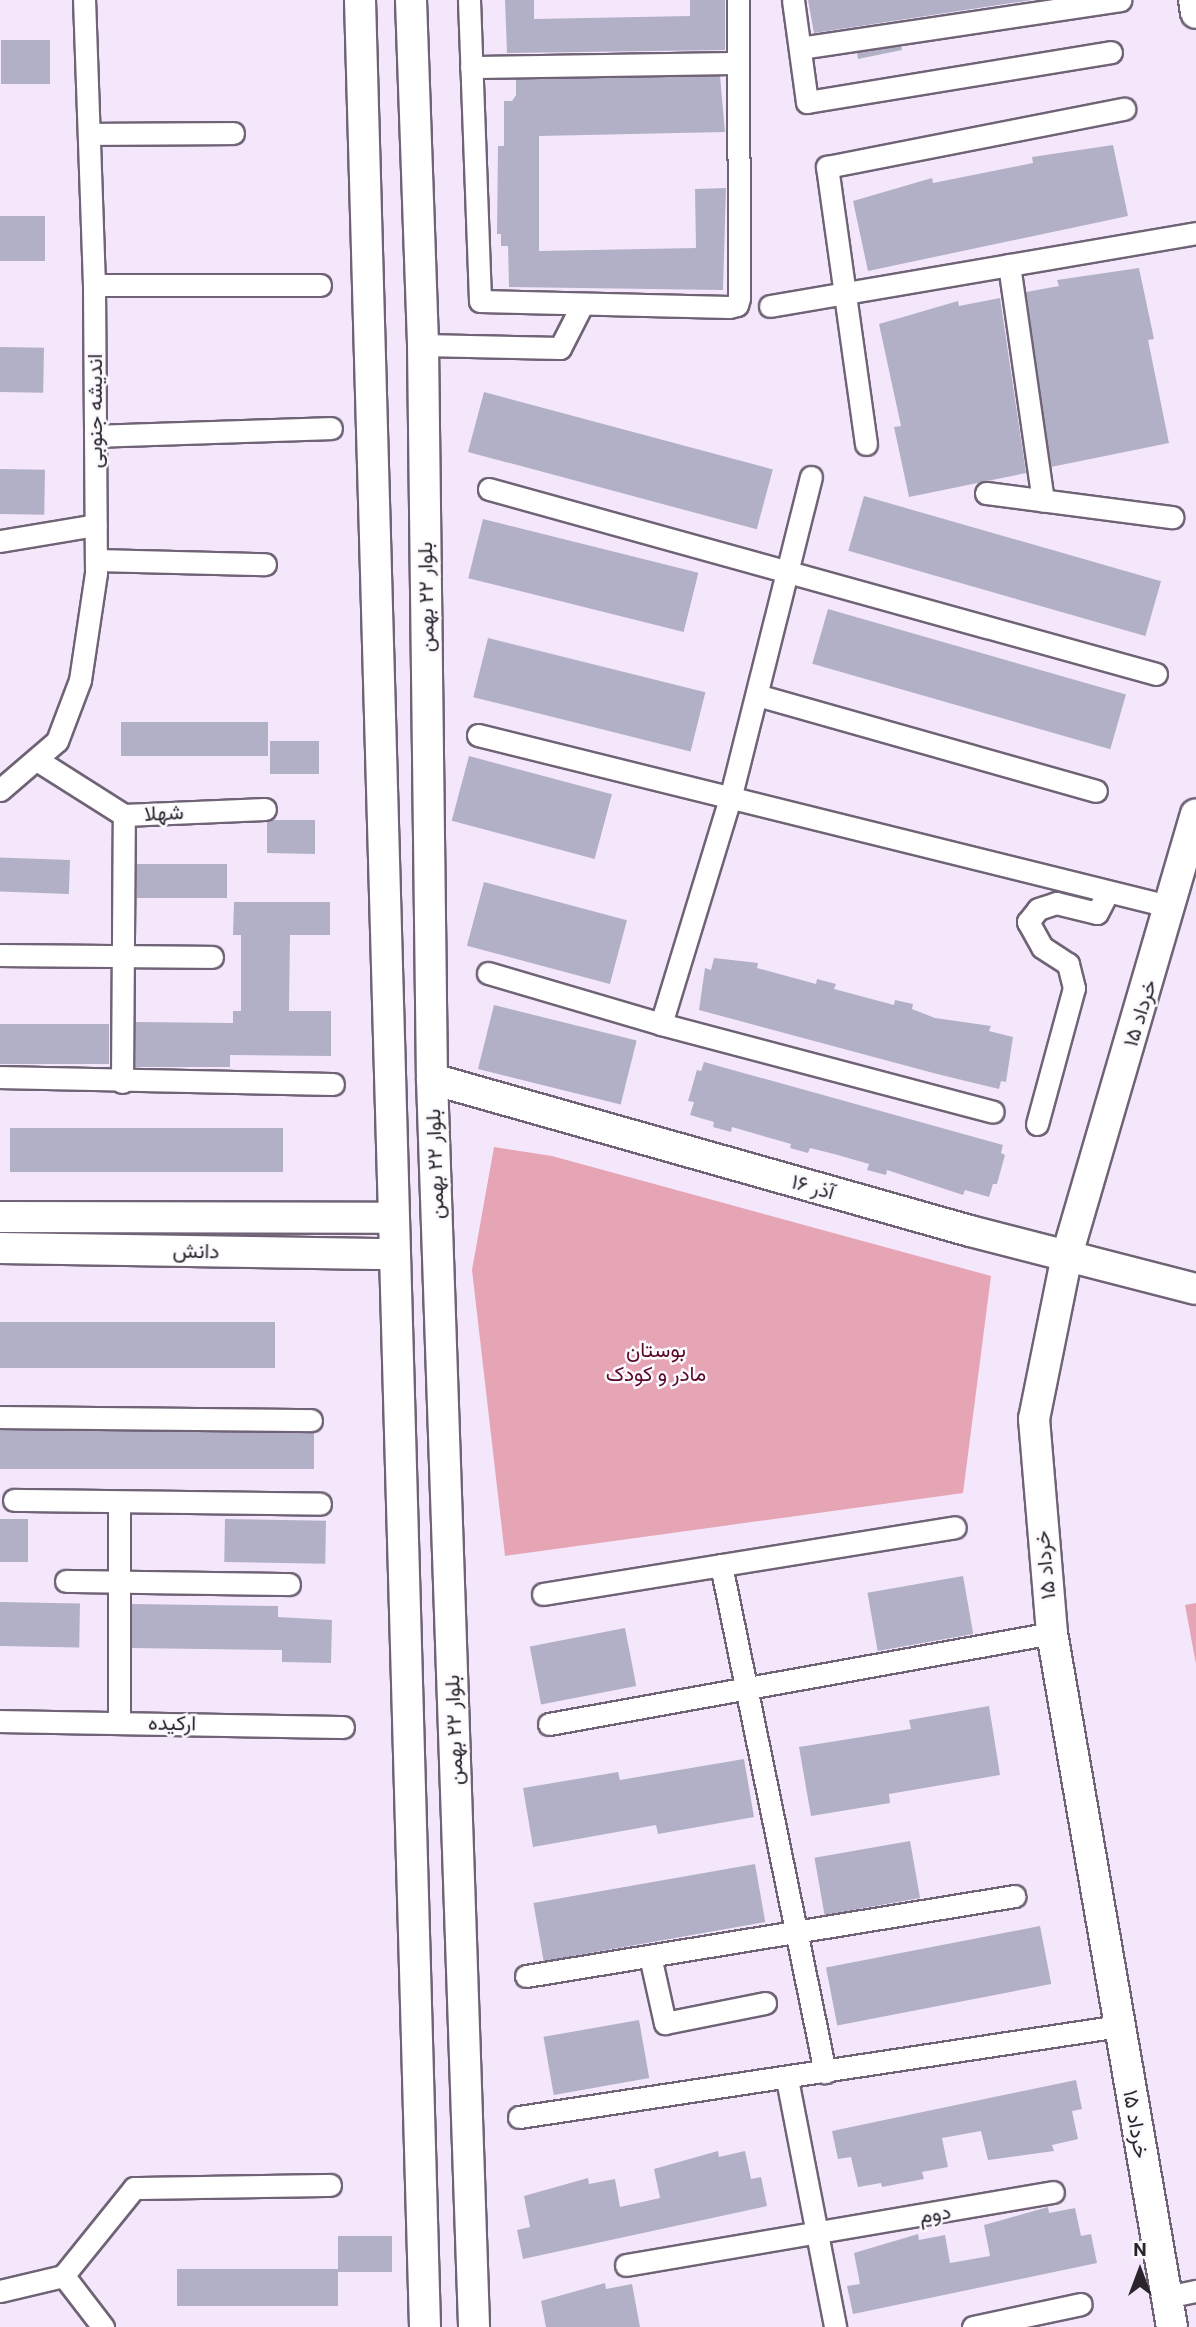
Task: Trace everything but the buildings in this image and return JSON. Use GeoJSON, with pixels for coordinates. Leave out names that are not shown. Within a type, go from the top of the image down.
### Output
{"type":"FeatureCollection","features":[{"type":"Feature","properties":{"kind":"main road","name":"بلوار ۲۲ بهمن"},"geometry":{"type":"LineString","coordinates":[[360,0],[425,2327]]}},
{"type":"Feature","properties":{"kind":"main road","name":"بلوار ۲۲ بهمن"},"geometry":{"type":"LineString","coordinates":[[411,0],[423,345],[432,1079],[474,2327]]}},
{"type":"Feature","properties":{"kind":"main road"},"geometry":{"type":"LineString","coordinates":[[1194,0],[1196,13]]}},
{"type":"Feature","properties":{"kind":"main road","name":"۱۵ خرداد"},"geometry":{"type":"LineString","coordinates":[[1172,2327],[1182,2294],[1119,2026],[1052,1633],[1034,1419],[1067,1255],[1172,907],[1196,814]]}},
{"type":"Feature","properties":{"kind":"main road"},"geometry":{"type":"LineString","coordinates":[[384,860],[430,859]]}},
{"type":"Feature","properties":{"kind":"main road","name":"۱۶ آذر"},"geometry":{"type":"LineString","coordinates":[[432,1079],[1196,1290]]}},
{"type":"Feature","properties":{"kind":"main road","name":"دانش"},"geometry":{"type":"LineString","coordinates":[[0,1217],[392,1218]]}},
{"type":"Feature","properties":{"kind":"main road","name":"دانش"},"geometry":{"type":"LineString","coordinates":[[0,1248],[393,1254]]}},
{"type":"Feature","properties":{"kind":"main road"},"geometry":{"type":"LineString","coordinates":[[411,1843],[458,1842]]}},
{"type":"Feature","properties":{"kind":"street","name":"اندیشه جنوبی"},"geometry":{"type":"LineString","coordinates":[[0,790],[57,741],[80,680],[96,560],[94,285],[84,0]]}},
{"type":"Feature","properties":{"kind":"street"},"geometry":{"type":"LineString","coordinates":[[469,0],[480,301],[582,305],[737,305],[738,0]]}},
{"type":"Feature","properties":{"kind":"street"},"geometry":{"type":"LineString","coordinates":[[793,0],[807,102],[1111,52]]}},
{"type":"Feature","properties":{"kind":"street"},"geometry":{"type":"LineString","coordinates":[[800,48],[1120,0]]}},
{"type":"Feature","properties":{"kind":"street"},"geometry":{"type":"LineString","coordinates":[[471,67],[738,63]]}},
{"type":"Feature","properties":{"kind":"street"},"geometry":{"type":"LineString","coordinates":[[866,444],[827,167],[1124,109]]}},
{"type":"Feature","properties":{"kind":"street"},"geometry":{"type":"LineString","coordinates":[[89,134],[233,133]]}},
{"type":"Feature","properties":{"kind":"street"},"geometry":{"type":"LineString","coordinates":[[770,306],[1196,233]]}},
{"type":"Feature","properties":{"kind":"street"},"geometry":{"type":"LineString","coordinates":[[1009,265],[1043,501]]}},
{"type":"Feature","properties":{"kind":"street"},"geometry":{"type":"LineString","coordinates":[[94,285],[320,285]]}},
{"type":"Feature","properties":{"kind":"street"},"geometry":{"type":"LineString","coordinates":[[423,345],[560,348],[582,305]]}},
{"type":"Feature","properties":{"kind":"street"},"geometry":{"type":"LineString","coordinates":[[95,436],[331,428]]}},
{"type":"Feature","properties":{"kind":"street"},"geometry":{"type":"LineString","coordinates":[[661,1024],[732,795],[811,477]]}},
{"type":"Feature","properties":{"kind":"street"},"geometry":{"type":"LineString","coordinates":[[489,489],[745,556],[786,573],[1156,674]]}},
{"type":"Feature","properties":{"kind":"street"},"geometry":{"type":"LineString","coordinates":[[986,493],[1171,517]]}},
{"type":"Feature","properties":{"kind":"street"},"geometry":{"type":"LineString","coordinates":[[0,541],[96,525]]}},
{"type":"Feature","properties":{"kind":"street"},"geometry":{"type":"LineString","coordinates":[[96,560],[265,564]]}},
{"type":"Feature","properties":{"kind":"street"},"geometry":{"type":"LineString","coordinates":[[757,695],[1096,790]]}},
{"type":"Feature","properties":{"kind":"street"},"geometry":{"type":"LineString","coordinates":[[478,736],[732,795],[1107,893],[1172,907]]}},
{"type":"Feature","properties":{"kind":"street","name":"شهلا"},"geometry":{"type":"LineString","coordinates":[[37,760],[124,815],[265,808]]}},
{"type":"Feature","properties":{"kind":"street"},"geometry":{"type":"LineString","coordinates":[[122,1082],[124,815]]}},
{"type":"Feature","properties":{"kind":"street"},"geometry":{"type":"LineString","coordinates":[[1037,1124],[1074,988],[1068,964],[1042,947],[1028,922],[1038,909],[1056,903],[1097,913],[1107,893]]}},
{"type":"Feature","properties":{"kind":"street"},"geometry":{"type":"LineString","coordinates":[[0,955],[212,957]]}},
{"type":"Feature","properties":{"kind":"street"},"geometry":{"type":"LineString","coordinates":[[488,973],[661,1024],[993,1112]]}},
{"type":"Feature","properties":{"kind":"street"},"geometry":{"type":"LineString","coordinates":[[0,1077],[122,1082],[333,1084]]}},
{"type":"Feature","properties":{"kind":"street"},"geometry":{"type":"LineString","coordinates":[[0,1417],[311,1420]]}},
{"type":"Feature","properties":{"kind":"street"},"geometry":{"type":"LineString","coordinates":[[14,1500],[320,1504]]}},
{"type":"Feature","properties":{"kind":"street"},"geometry":{"type":"LineString","coordinates":[[119,1503],[119,1723]]}},
{"type":"Feature","properties":{"kind":"street"},"geometry":{"type":"LineString","coordinates":[[543,1594],[955,1527]]}},
{"type":"Feature","properties":{"kind":"street"},"geometry":{"type":"LineString","coordinates":[[721,1565],[825,2072]]}},
{"type":"Feature","properties":{"kind":"street"},"geometry":{"type":"LineString","coordinates":[[66,1581],[289,1584]]}},
{"type":"Feature","properties":{"kind":"street"},"geometry":{"type":"LineString","coordinates":[[550,1724],[1052,1633]]}},
{"type":"Feature","properties":{"kind":"street","name":"ارکیده"},"geometry":{"type":"LineString","coordinates":[[0,1721],[343,1727]]}},
{"type":"Feature","properties":{"kind":"street"},"geometry":{"type":"LineString","coordinates":[[526,1976],[1014,1896]]}},
{"type":"Feature","properties":{"kind":"street"},"geometry":{"type":"LineString","coordinates":[[650,1956],[665,2023],[765,2003]]}},
{"type":"Feature","properties":{"kind":"street"},"geometry":{"type":"LineString","coordinates":[[519,2117],[787,2079],[1119,2026]]}},
{"type":"Feature","properties":{"kind":"street"},"geometry":{"type":"LineString","coordinates":[[787,2079],[835,2327]]}},
{"type":"Feature","properties":{"kind":"street"},"geometry":{"type":"LineString","coordinates":[[0,2291],[63,2275],[134,2188],[330,2185]]}},
{"type":"Feature","properties":{"kind":"street","name":"دوم"},"geometry":{"type":"LineString","coordinates":[[626,2265],[817,2235],[1053,2192]]}},
{"type":"Feature","properties":{"kind":"street"},"geometry":{"type":"LineString","coordinates":[[63,2275],[103,2327]]}},
{"type":"Feature","properties":{"kind":"street"},"geometry":{"type":"LineString","coordinates":[[973,2327],[1081,2304]]}},
{"type":"Feature","properties":{"kind":"green space","name":"بوستان مادر و کودک"},"geometry":{"type":"Polygon","coordinates":[[[494,1147],[552,1156],[991,1276],[963,1493],[505,1556],[472,1270],[494,1147]]]}},
{"type":"Feature","properties":{"kind":"green space"},"geometry":{"type":"Polygon","coordinates":[[[1196,1603],[1196,1664],[1185,1605],[1196,1603]]]}}]}
